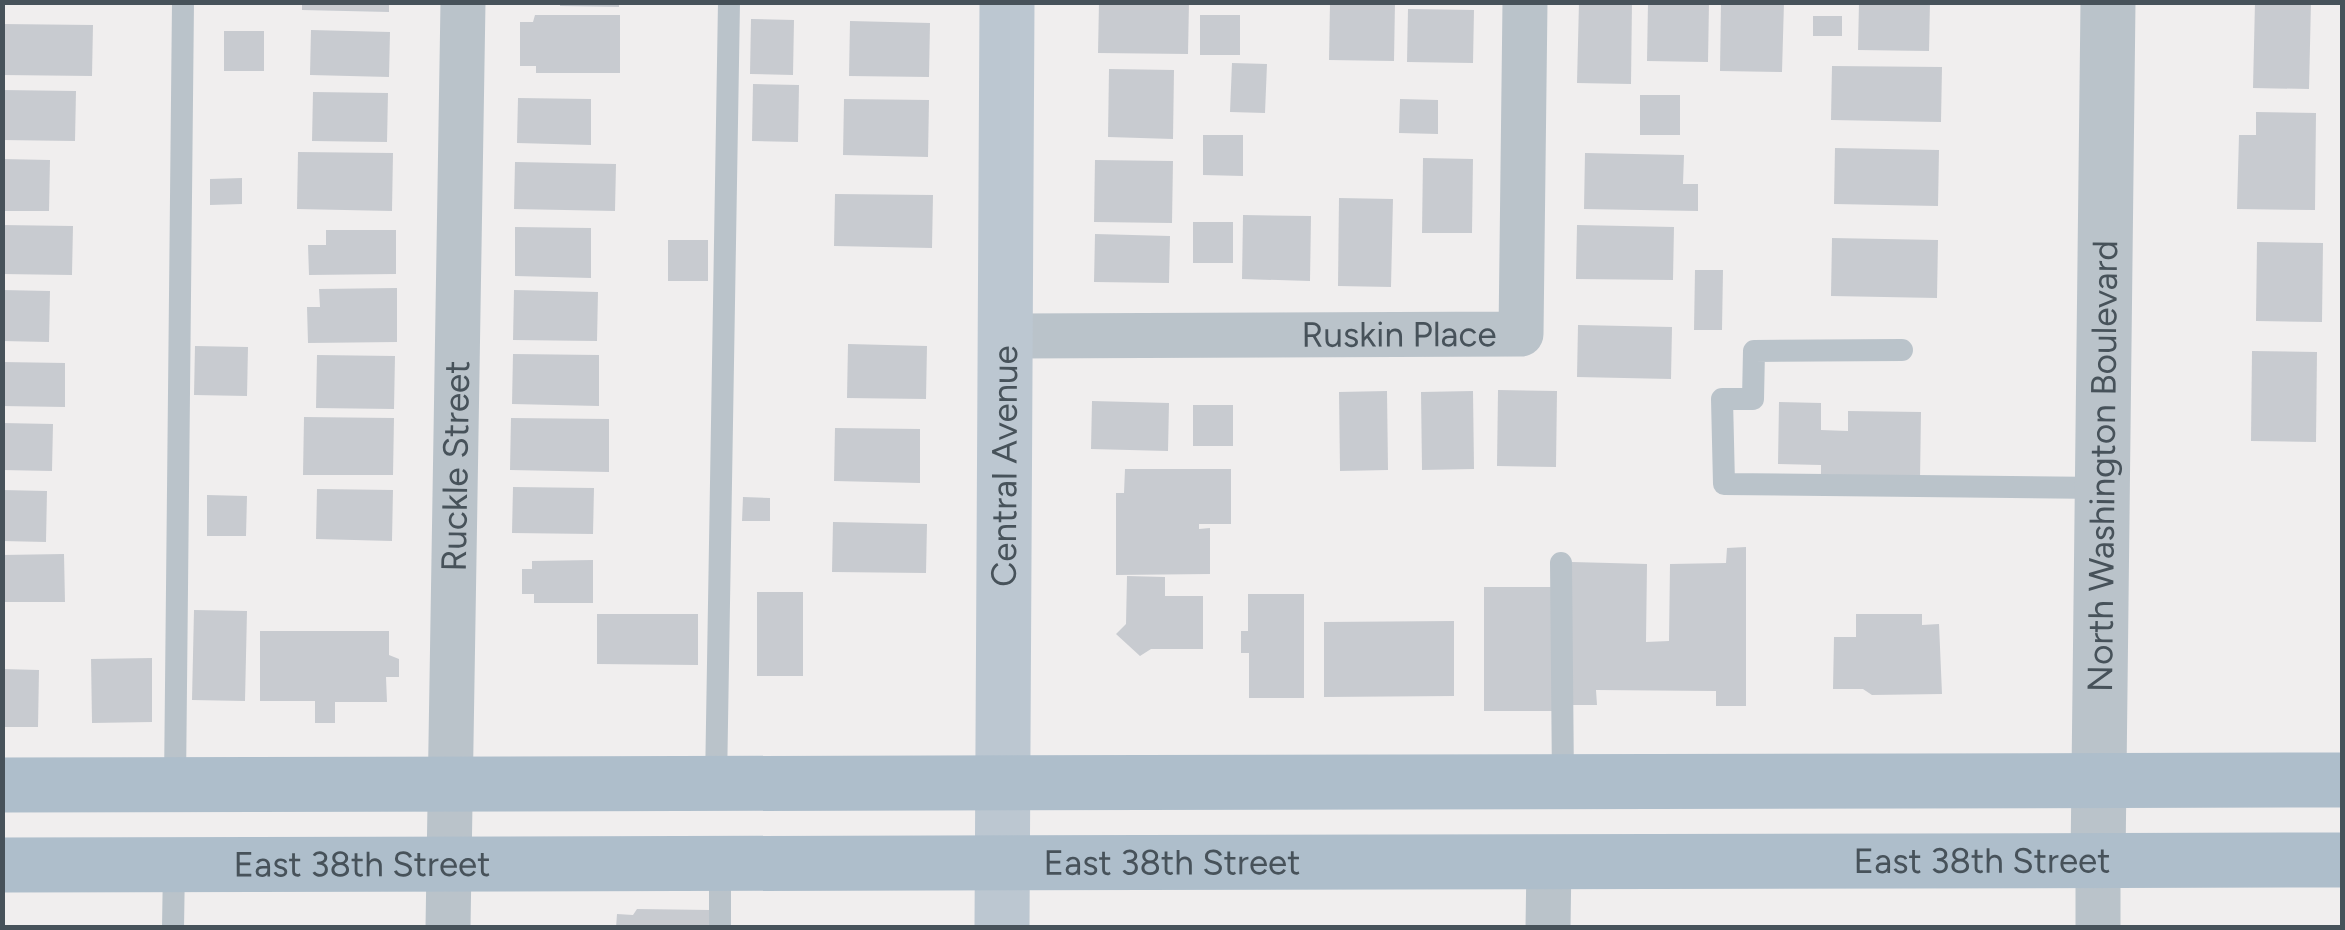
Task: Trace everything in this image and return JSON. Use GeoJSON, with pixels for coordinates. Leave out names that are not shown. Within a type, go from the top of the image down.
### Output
{"type":"FeatureCollection","features":[{"type":"Feature","properties":{"kind":"main road","name":"Central Avenue"},"geometry":{"type":"LineString","coordinates":[[1002,928],[1007,2]]}},
{"type":"Feature","properties":{"kind":"main road"},"geometry":{"type":"LineString","coordinates":[[2,786],[2342,780]]}},
{"type":"Feature","properties":{"kind":"main road","name":"East 38th Street"},"geometry":{"type":"LineString","coordinates":[[2,865],[2342,860]]}},
{"type":"Feature","properties":{"kind":"street","name":"Ruckle Street"},"geometry":{"type":"LineString","coordinates":[[448,928],[463,2]]}},
{"type":"Feature","properties":{"kind":"street","name":"Ruskin Place"},"geometry":{"type":"LineString","coordinates":[[1004,336],[1521,334],[1524,2]]}},
{"type":"Feature","properties":{"kind":"street","name":"North Washington Boulevard"},"geometry":{"type":"LineString","coordinates":[[2098,928],[2108,2]]}},
{"type":"Feature","properties":{"kind":"street"},"geometry":{"type":"LineString","coordinates":[[1548,928],[1549,862]]}},
{"type":"Feature","properties":{"kind":"lane"},"geometry":{"type":"LineString","coordinates":[[174,784],[184,2]]}},
{"type":"Feature","properties":{"kind":"lane"},"geometry":{"type":"LineString","coordinates":[[716,784],[729,2]]}},
{"type":"Feature","properties":{"kind":"lane"},"geometry":{"type":"LineString","coordinates":[[1902,350],[1754,350],[1754,399],[1722,400],[1724,484],[2102,488]]}},
{"type":"Feature","properties":{"kind":"lane"},"geometry":{"type":"LineString","coordinates":[[1562,563],[1563,782]]}},
{"type":"Feature","properties":{"kind":"lane"},"geometry":{"type":"LineString","coordinates":[[720,865],[720,928]]}},
{"type":"Feature","properties":{"kind":"lane"},"geometry":{"type":"LineString","coordinates":[[173,928],[174,866]]}},
{"type":"Feature","properties":{"kind":"building"},"geometry":{"type":"Polygon","coordinates":[[[302,2],[389,2],[389,12],[302,10],[302,2]]]}},
{"type":"Feature","properties":{"kind":"building"},"geometry":{"type":"Polygon","coordinates":[[[560,2],[619,2],[619,7],[560,6],[560,2]]]}},
{"type":"Feature","properties":{"kind":"building"},"geometry":{"type":"Polygon","coordinates":[[[1099,2],[1189,2],[1188,54],[1098,53],[1099,2]]]}},
{"type":"Feature","properties":{"kind":"building"},"geometry":{"type":"Polygon","coordinates":[[[1330,2],[1395,2],[1394,61],[1329,60],[1330,2]]]}},
{"type":"Feature","properties":{"kind":"building"},"geometry":{"type":"Polygon","coordinates":[[[1579,2],[1632,2],[1631,84],[1577,83],[1579,2]]]}},
{"type":"Feature","properties":{"kind":"building"},"geometry":{"type":"Polygon","coordinates":[[[1648,2],[1709,2],[1708,62],[1647,61],[1648,2]]]}},
{"type":"Feature","properties":{"kind":"building"},"geometry":{"type":"Polygon","coordinates":[[[1721,2],[1784,2],[1782,72],[1720,71],[1721,2]]]}},
{"type":"Feature","properties":{"kind":"building"},"geometry":{"type":"Polygon","coordinates":[[[1859,2],[1930,2],[1929,51],[1858,50],[1859,2]]]}},
{"type":"Feature","properties":{"kind":"building"},"geometry":{"type":"Polygon","coordinates":[[[2255,2],[2311,2],[2309,89],[2253,88],[2255,2]]]}},
{"type":"Feature","properties":{"kind":"building"},"geometry":{"type":"Polygon","coordinates":[[[1408,9],[1474,10],[1473,63],[1407,62],[1408,9]]]}},
{"type":"Feature","properties":{"kind":"building"},"geometry":{"type":"Polygon","coordinates":[[[535,15],[620,15],[620,73],[536,73],[536,66],[520,66],[520,22],[533,22],[535,15]]]}},
{"type":"Feature","properties":{"kind":"building"},"geometry":{"type":"Polygon","coordinates":[[[1200,15],[1240,15],[1240,55],[1200,55],[1200,15]]]}},
{"type":"Feature","properties":{"kind":"building"},"geometry":{"type":"Polygon","coordinates":[[[1813,16],[1842,16],[1842,36],[1813,36],[1813,16]]]}},
{"type":"Feature","properties":{"kind":"building"},"geometry":{"type":"Polygon","coordinates":[[[751,19],[794,20],[793,75],[750,74],[751,19]]]}},
{"type":"Feature","properties":{"kind":"building"},"geometry":{"type":"Polygon","coordinates":[[[850,21],[930,23],[929,77],[849,76],[850,21]]]}},
{"type":"Feature","properties":{"kind":"building"},"geometry":{"type":"Polygon","coordinates":[[[2,24],[93,25],[92,76],[2,75],[2,24]]]}},
{"type":"Feature","properties":{"kind":"building"},"geometry":{"type":"Polygon","coordinates":[[[311,30],[390,32],[389,77],[310,75],[311,30]]]}},
{"type":"Feature","properties":{"kind":"building"},"geometry":{"type":"Polygon","coordinates":[[[224,31],[264,31],[264,71],[224,71],[224,31]]]}},
{"type":"Feature","properties":{"kind":"building"},"geometry":{"type":"Polygon","coordinates":[[[1232,63],[1267,64],[1265,113],[1230,112],[1232,63]]]}},
{"type":"Feature","properties":{"kind":"building"},"geometry":{"type":"Polygon","coordinates":[[[1832,66],[1942,67],[1941,122],[1831,120],[1832,66]]]}},
{"type":"Feature","properties":{"kind":"building"},"geometry":{"type":"Polygon","coordinates":[[[1109,69],[1174,70],[1173,139],[1108,137],[1109,69]]]}},
{"type":"Feature","properties":{"kind":"building"},"geometry":{"type":"Polygon","coordinates":[[[753,84],[799,85],[798,142],[752,141],[753,84]]]}},
{"type":"Feature","properties":{"kind":"building"},"geometry":{"type":"Polygon","coordinates":[[[2,90],[76,91],[75,141],[2,140],[2,90]]]}},
{"type":"Feature","properties":{"kind":"building"},"geometry":{"type":"Polygon","coordinates":[[[313,92],[388,93],[387,142],[312,141],[313,92]]]}},
{"type":"Feature","properties":{"kind":"building"},"geometry":{"type":"Polygon","coordinates":[[[1640,95],[1680,95],[1680,135],[1640,135],[1640,95]]]}},
{"type":"Feature","properties":{"kind":"building"},"geometry":{"type":"Polygon","coordinates":[[[518,98],[591,99],[591,145],[517,143],[518,98]]]}},
{"type":"Feature","properties":{"kind":"building"},"geometry":{"type":"Polygon","coordinates":[[[844,99],[929,100],[928,157],[843,155],[844,99]]]}},
{"type":"Feature","properties":{"kind":"building"},"geometry":{"type":"Polygon","coordinates":[[[1400,99],[1438,100],[1438,134],[1399,133],[1400,99]]]}},
{"type":"Feature","properties":{"kind":"building"},"geometry":{"type":"Polygon","coordinates":[[[2256,112],[2316,113],[2315,210],[2237,209],[2239,135],[2256,135],[2256,112]]]}},
{"type":"Feature","properties":{"kind":"building"},"geometry":{"type":"Polygon","coordinates":[[[1203,135],[1243,135],[1243,176],[1203,175],[1203,135]]]}},
{"type":"Feature","properties":{"kind":"building"},"geometry":{"type":"Polygon","coordinates":[[[1835,148],[1939,150],[1938,206],[1834,204],[1835,148]]]}},
{"type":"Feature","properties":{"kind":"building"},"geometry":{"type":"Polygon","coordinates":[[[298,152],[393,153],[392,211],[297,209],[298,152]]]}},
{"type":"Feature","properties":{"kind":"building"},"geometry":{"type":"Polygon","coordinates":[[[1585,153],[1684,155],[1683,184],[1698,184],[1698,211],[1584,209],[1585,153]]]}},
{"type":"Feature","properties":{"kind":"building"},"geometry":{"type":"Polygon","coordinates":[[[1423,158],[1473,159],[1472,233],[1422,233],[1423,158]]]}},
{"type":"Feature","properties":{"kind":"building"},"geometry":{"type":"Polygon","coordinates":[[[2,159],[50,160],[49,211],[2,211],[2,159]]]}},
{"type":"Feature","properties":{"kind":"building"},"geometry":{"type":"Polygon","coordinates":[[[1095,160],[1173,161],[1172,223],[1094,222],[1095,160]]]}},
{"type":"Feature","properties":{"kind":"building"},"geometry":{"type":"Polygon","coordinates":[[[515,162],[616,164],[615,211],[514,209],[515,162]]]}},
{"type":"Feature","properties":{"kind":"building"},"geometry":{"type":"Polygon","coordinates":[[[242,178],[242,204],[210,205],[210,179],[242,178]]]}},
{"type":"Feature","properties":{"kind":"building"},"geometry":{"type":"Polygon","coordinates":[[[835,194],[933,195],[932,248],[834,246],[835,194]]]}},
{"type":"Feature","properties":{"kind":"building"},"geometry":{"type":"Polygon","coordinates":[[[1339,198],[1393,199],[1391,287],[1338,286],[1339,198]]]}},
{"type":"Feature","properties":{"kind":"building"},"geometry":{"type":"Polygon","coordinates":[[[1243,215],[1311,216],[1310,281],[1242,279],[1243,215]]]}},
{"type":"Feature","properties":{"kind":"building"},"geometry":{"type":"Polygon","coordinates":[[[1193,222],[1233,222],[1233,263],[1193,263],[1193,222]]]}},
{"type":"Feature","properties":{"kind":"building"},"geometry":{"type":"Polygon","coordinates":[[[2,225],[73,226],[72,275],[2,274],[2,225]]]}},
{"type":"Feature","properties":{"kind":"building"},"geometry":{"type":"Polygon","coordinates":[[[1577,225],[1674,227],[1673,280],[1576,279],[1577,225]]]}},
{"type":"Feature","properties":{"kind":"building"},"geometry":{"type":"Polygon","coordinates":[[[515,227],[591,228],[591,278],[515,276],[515,227]]]}},
{"type":"Feature","properties":{"kind":"building"},"geometry":{"type":"Polygon","coordinates":[[[326,230],[396,230],[396,274],[309,275],[308,245],[326,245],[326,230]]]}},
{"type":"Feature","properties":{"kind":"building"},"geometry":{"type":"Polygon","coordinates":[[[1095,234],[1170,236],[1169,283],[1094,282],[1095,234]]]}},
{"type":"Feature","properties":{"kind":"building"},"geometry":{"type":"Polygon","coordinates":[[[1832,238],[1938,240],[1937,298],[1831,296],[1832,238]]]}},
{"type":"Feature","properties":{"kind":"building"},"geometry":{"type":"Polygon","coordinates":[[[668,240],[708,240],[708,281],[668,281],[668,240]]]}},
{"type":"Feature","properties":{"kind":"building"},"geometry":{"type":"Polygon","coordinates":[[[2257,242],[2323,243],[2322,322],[2256,321],[2257,242]]]}},
{"type":"Feature","properties":{"kind":"building"},"geometry":{"type":"Polygon","coordinates":[[[1695,270],[1723,270],[1722,330],[1694,330],[1695,270]]]}},
{"type":"Feature","properties":{"kind":"building"},"geometry":{"type":"Polygon","coordinates":[[[397,288],[397,342],[308,343],[307,307],[320,307],[319,289],[397,288]]]}},
{"type":"Feature","properties":{"kind":"building"},"geometry":{"type":"Polygon","coordinates":[[[2,290],[50,291],[49,342],[2,341],[2,290]]]}},
{"type":"Feature","properties":{"kind":"building"},"geometry":{"type":"Polygon","coordinates":[[[514,290],[598,292],[597,341],[513,340],[514,290]]]}},
{"type":"Feature","properties":{"kind":"building"},"geometry":{"type":"Polygon","coordinates":[[[1578,325],[1672,327],[1671,379],[1577,377],[1578,325]]]}},
{"type":"Feature","properties":{"kind":"building"},"geometry":{"type":"Polygon","coordinates":[[[848,344],[927,346],[926,399],[847,398],[848,344]]]}},
{"type":"Feature","properties":{"kind":"building"},"geometry":{"type":"Polygon","coordinates":[[[195,346],[248,347],[247,396],[194,395],[195,346]]]}},
{"type":"Feature","properties":{"kind":"building"},"geometry":{"type":"Polygon","coordinates":[[[2252,351],[2317,352],[2316,442],[2251,441],[2252,351]]]}},
{"type":"Feature","properties":{"kind":"building"},"geometry":{"type":"Polygon","coordinates":[[[513,354],[599,355],[599,406],[512,404],[513,354]]]}},
{"type":"Feature","properties":{"kind":"building"},"geometry":{"type":"Polygon","coordinates":[[[317,355],[395,356],[394,409],[316,408],[317,355]]]}},
{"type":"Feature","properties":{"kind":"building"},"geometry":{"type":"Polygon","coordinates":[[[2,362],[65,363],[65,407],[2,406],[2,362]]]}},
{"type":"Feature","properties":{"kind":"building"},"geometry":{"type":"Polygon","coordinates":[[[1498,390],[1557,391],[1556,467],[1497,466],[1498,390]]]}},
{"type":"Feature","properties":{"kind":"building"},"geometry":{"type":"Polygon","coordinates":[[[1387,391],[1388,470],[1340,471],[1339,392],[1387,391]]]}},
{"type":"Feature","properties":{"kind":"building"},"geometry":{"type":"Polygon","coordinates":[[[1473,391],[1474,469],[1422,470],[1421,392],[1473,391]]]}},
{"type":"Feature","properties":{"kind":"building"},"geometry":{"type":"Polygon","coordinates":[[[1092,401],[1169,403],[1168,451],[1091,449],[1092,401]]]}},
{"type":"Feature","properties":{"kind":"building"},"geometry":{"type":"Polygon","coordinates":[[[1779,402],[1821,403],[1821,430],[1848,431],[1848,411],[1921,412],[1920,480],[1821,474],[1821,465],[1778,464],[1779,402]]]}},
{"type":"Feature","properties":{"kind":"building"},"geometry":{"type":"Polygon","coordinates":[[[1193,405],[1233,405],[1233,446],[1193,446],[1193,405]]]}},
{"type":"Feature","properties":{"kind":"building"},"geometry":{"type":"Polygon","coordinates":[[[304,417],[394,418],[393,475],[303,475],[304,417]]]}},
{"type":"Feature","properties":{"kind":"building"},"geometry":{"type":"Polygon","coordinates":[[[511,418],[609,419],[609,472],[510,470],[511,418]]]}},
{"type":"Feature","properties":{"kind":"building"},"geometry":{"type":"Polygon","coordinates":[[[2,423],[53,424],[52,471],[2,470],[2,423]]]}},
{"type":"Feature","properties":{"kind":"building"},"geometry":{"type":"Polygon","coordinates":[[[835,428],[920,429],[920,483],[834,481],[835,428]]]}},
{"type":"Feature","properties":{"kind":"building"},"geometry":{"type":"Polygon","coordinates":[[[1125,469],[1231,469],[1231,524],[1199,524],[1199,529],[1210,528],[1210,574],[1116,575],[1116,493],[1124,493],[1125,469]]]}},
{"type":"Feature","properties":{"kind":"building"},"geometry":{"type":"Polygon","coordinates":[[[513,487],[594,488],[593,534],[512,533],[513,487]]]}},
{"type":"Feature","properties":{"kind":"building"},"geometry":{"type":"Polygon","coordinates":[[[317,489],[393,490],[392,541],[316,539],[317,489]]]}},
{"type":"Feature","properties":{"kind":"building"},"geometry":{"type":"Polygon","coordinates":[[[2,490],[47,491],[46,542],[2,541],[2,490]]]}},
{"type":"Feature","properties":{"kind":"building"},"geometry":{"type":"Polygon","coordinates":[[[207,495],[247,496],[246,536],[207,536],[207,495]]]}},
{"type":"Feature","properties":{"kind":"building"},"geometry":{"type":"Polygon","coordinates":[[[743,497],[770,498],[770,521],[742,521],[743,497]]]}},
{"type":"Feature","properties":{"kind":"building"},"geometry":{"type":"Polygon","coordinates":[[[833,522],[927,524],[926,573],[832,572],[833,522]]]}},
{"type":"Feature","properties":{"kind":"building"},"geometry":{"type":"Polygon","coordinates":[[[1746,547],[1746,706],[1716,706],[1716,691],[1596,690],[1597,705],[1570,705],[1572,562],[1647,564],[1646,642],[1669,641],[1670,564],[1726,563],[1727,548],[1746,547]]]}},
{"type":"Feature","properties":{"kind":"building"},"geometry":{"type":"Polygon","coordinates":[[[64,554],[65,602],[2,602],[2,555],[64,554]]]}},
{"type":"Feature","properties":{"kind":"building"},"geometry":{"type":"Polygon","coordinates":[[[593,560],[593,603],[534,603],[534,594],[522,594],[522,569],[532,569],[532,561],[593,560]]]}},
{"type":"Feature","properties":{"kind":"building"},"geometry":{"type":"Polygon","coordinates":[[[1127,576],[1165,577],[1165,596],[1203,596],[1203,649],[1151,649],[1140,656],[1116,634],[1126,624],[1127,576]]]}},
{"type":"Feature","properties":{"kind":"building"},"geometry":{"type":"Polygon","coordinates":[[[1484,587],[1552,587],[1552,711],[1484,711],[1484,587]]]}},
{"type":"Feature","properties":{"kind":"building"},"geometry":{"type":"Polygon","coordinates":[[[757,592],[803,592],[803,676],[757,676],[757,592]]]}},
{"type":"Feature","properties":{"kind":"building"},"geometry":{"type":"Polygon","coordinates":[[[1248,594],[1304,594],[1304,698],[1249,698],[1249,653],[1241,653],[1241,631],[1248,631],[1248,594]]]}},
{"type":"Feature","properties":{"kind":"building"},"geometry":{"type":"Polygon","coordinates":[[[194,610],[247,611],[245,701],[192,700],[194,610]]]}},
{"type":"Feature","properties":{"kind":"building"},"geometry":{"type":"Polygon","coordinates":[[[597,614],[698,614],[698,665],[597,664],[597,614]]]}},
{"type":"Feature","properties":{"kind":"building"},"geometry":{"type":"Polygon","coordinates":[[[1856,614],[1922,614],[1922,625],[1939,624],[1942,694],[1872,695],[1863,689],[1833,689],[1834,637],[1856,637],[1856,614]]]}},
{"type":"Feature","properties":{"kind":"building"},"geometry":{"type":"Polygon","coordinates":[[[1454,621],[1454,696],[1324,697],[1324,622],[1454,621]]]}},
{"type":"Feature","properties":{"kind":"building"},"geometry":{"type":"Polygon","coordinates":[[[260,631],[389,631],[389,655],[399,659],[399,677],[386,677],[387,702],[335,702],[335,723],[315,723],[315,701],[260,701],[260,631]]]}},
{"type":"Feature","properties":{"kind":"building"},"geometry":{"type":"Polygon","coordinates":[[[152,658],[152,722],[92,723],[91,659],[152,658]]]}},
{"type":"Feature","properties":{"kind":"building"},"geometry":{"type":"Polygon","coordinates":[[[2,669],[39,670],[38,727],[2,727],[2,669]]]}},
{"type":"Feature","properties":{"kind":"building"},"geometry":{"type":"Polygon","coordinates":[[[637,909],[710,910],[710,928],[616,928],[617,914],[633,915],[637,909]]]}}]}
